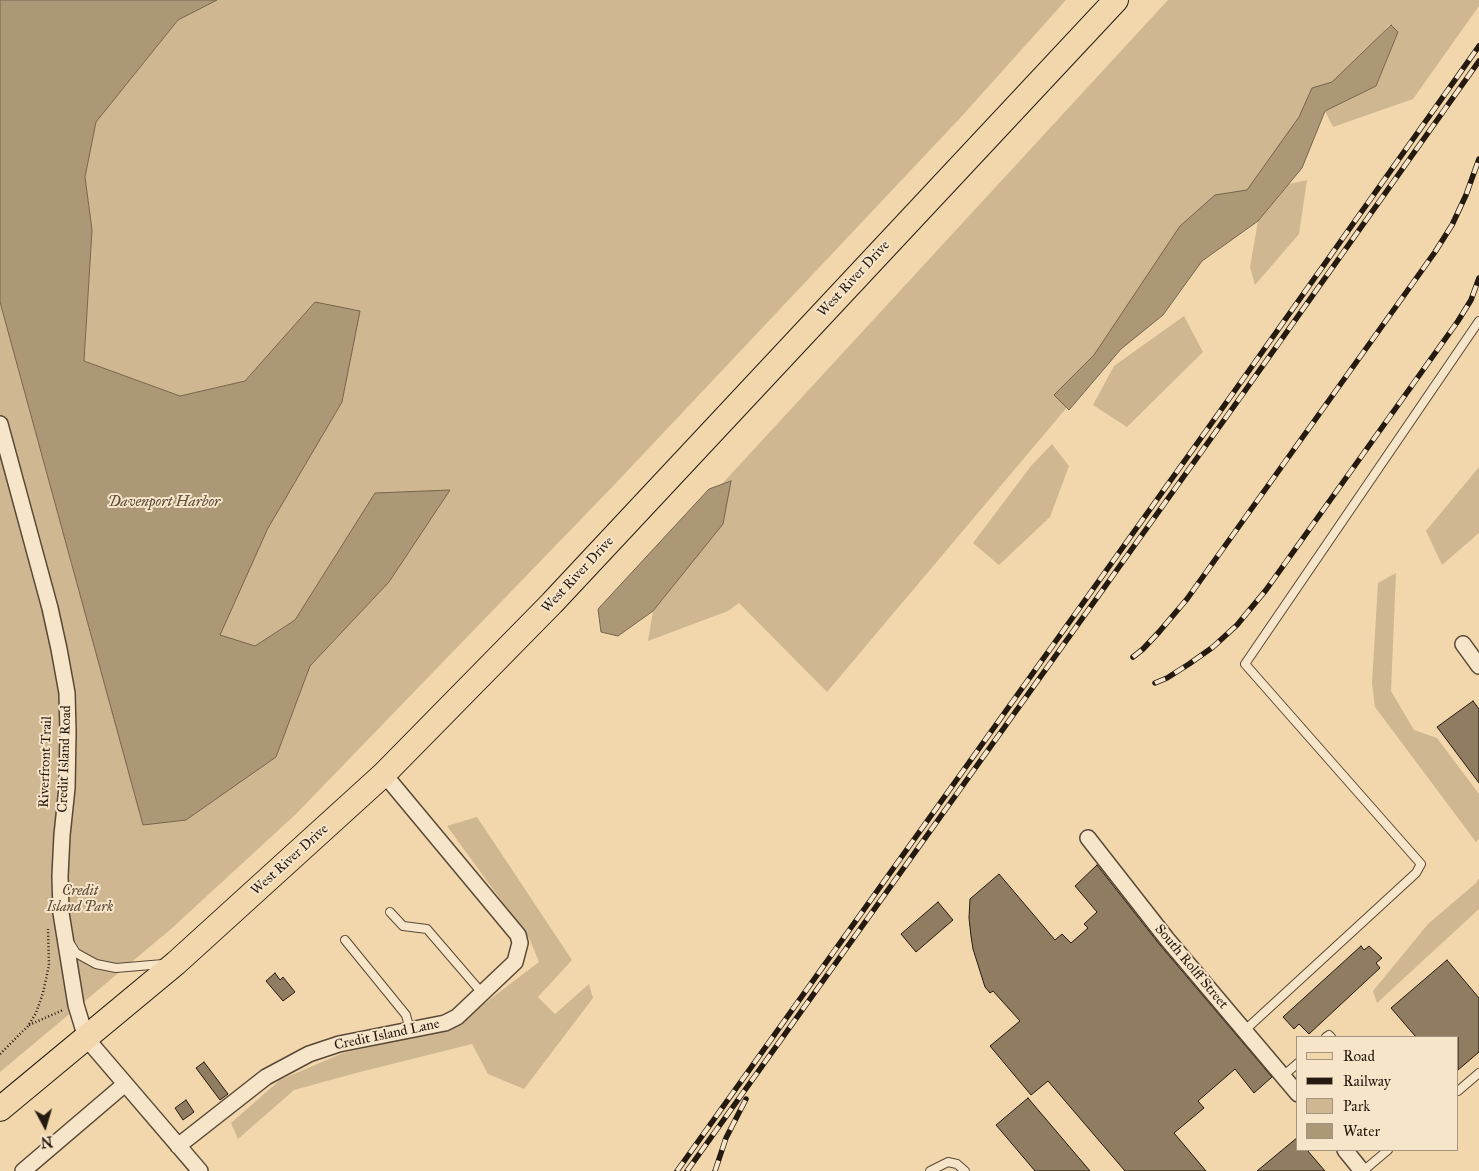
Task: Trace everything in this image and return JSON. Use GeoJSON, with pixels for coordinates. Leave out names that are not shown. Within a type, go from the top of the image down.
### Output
{"type":"FeatureCollection","features":[{"type":"Feature","properties":{"kind":"main road","name":"West River Drive"},"geometry":{"type":"LineString","coordinates":[[0,1109],[176,964],[384,774],[552,603],[1116,0]]}},
{"type":"Feature","properties":{"kind":"street","name":"Credit Island Road"},"geometry":{"type":"LineString","coordinates":[[0,424],[50,608],[67,693],[67,788],[60,876],[61,913],[76,1005],[86,1038]]}},
{"type":"Feature","properties":{"kind":"street"},"geometry":{"type":"LineString","coordinates":[[1463,644],[1479,666]]}},
{"type":"Feature","properties":{"kind":"street","name":"Credit Island Lane"},"geometry":{"type":"LineString","coordinates":[[178,1146],[266,1077],[309,1054],[339,1044],[445,1024],[458,1016],[515,962],[520,943],[518,935],[384,774]]}},
{"type":"Feature","properties":{"kind":"street","name":"South Rolff Street"},"geometry":{"type":"LineString","coordinates":[[1088,838],[1166,939],[1296,1092]]}},
{"type":"Feature","properties":{"kind":"street"},"geometry":{"type":"LineString","coordinates":[[86,1038],[200,1171]]}},
{"type":"Feature","properties":{"kind":"street"},"geometry":{"type":"LineString","coordinates":[[23,1171],[126,1084]]}},
{"type":"Feature","properties":{"kind":"street"},"geometry":{"type":"LineString","coordinates":[[1345,1151],[1363,1171]]}},
{"type":"Feature","properties":{"kind":"lane"},"geometry":{"type":"LineString","coordinates":[[1244,1030],[1416,873],[1421,864],[1245,664],[1479,321]]}},
{"type":"Feature","properties":{"kind":"lane"},"geometry":{"type":"LineString","coordinates":[[390,912],[403,926],[427,929],[482,993]]}},
{"type":"Feature","properties":{"kind":"lane"},"geometry":{"type":"LineString","coordinates":[[63,934],[76,953],[96,964],[116,968],[176,964]]}},
{"type":"Feature","properties":{"kind":"lane"},"geometry":{"type":"LineString","coordinates":[[345,940],[406,1014],[410,1030]]}},
{"type":"Feature","properties":{"kind":"lane"},"geometry":{"type":"LineString","coordinates":[[1283,1076],[1296,1065]]}},
{"type":"Feature","properties":{"kind":"lane"},"geometry":{"type":"LineString","coordinates":[[1459,1090],[1479,1073]]}},
{"type":"Feature","properties":{"kind":"lane"},"geometry":{"type":"LineString","coordinates":[[1363,1171],[1387,1151]]}},
{"type":"Feature","properties":{"kind":"lane"},"geometry":{"type":"LineString","coordinates":[[930,1171],[948,1162],[957,1164],[965,1171]]}},
{"type":"Feature","properties":{"kind":"path"},"geometry":{"type":"LineString","coordinates":[[0,1054],[28,1026],[36,1013],[44,993],[49,966],[48,927]]}},
{"type":"Feature","properties":{"kind":"path"},"geometry":{"type":"LineString","coordinates":[[28,1026],[76,1005]]}},
{"type":"Feature","properties":{"kind":"green space","name":"Credit Island Park"},"geometry":{"type":"Polygon","coordinates":[[[217,0],[1066,0],[962,116],[616,483],[296,814],[171,929],[0,1072],[0,302],[143,825],[276,757],[310,666],[389,582],[449,490],[375,493],[295,620],[255,646],[219,635],[268,528],[315,302],[245,381],[180,396],[84,361],[92,230],[85,177],[96,122],[178,20],[217,0]]]}},
{"type":"Feature","properties":{"kind":"green space"},"geometry":{"type":"Polygon","coordinates":[[[1168,0],[1479,0],[1479,6],[1413,99],[1333,127],[1325,111],[1376,86],[1398,32],[1390,24],[827,692],[739,603],[728,611],[648,641],[653,611],[695,558],[674,536],[1168,0]]]}},
{"type":"Feature","properties":{"kind":"green space"},"geometry":{"type":"Polygon","coordinates":[[[1307,180],[1299,234],[1255,285],[1250,267],[1258,221],[1289,184],[1307,180]]]}},
{"type":"Feature","properties":{"kind":"green space"},"geometry":{"type":"Polygon","coordinates":[[[1184,316],[1203,352],[1127,427],[1093,405],[1114,366],[1184,316]]]}},
{"type":"Feature","properties":{"kind":"green space"},"geometry":{"type":"Polygon","coordinates":[[[1052,444],[1069,466],[1050,517],[999,565],[973,543],[1031,466],[1052,444]]]}},
{"type":"Feature","properties":{"kind":"green space"},"geometry":{"type":"Polygon","coordinates":[[[1479,467],[1479,533],[1442,565],[1426,531],[1479,467]]]}},
{"type":"Feature","properties":{"kind":"green space"},"geometry":{"type":"Polygon","coordinates":[[[1396,573],[1391,691],[1414,730],[1437,738],[1479,794],[1479,839],[1476,842],[1375,707],[1372,683],[1378,583],[1396,573]]]}},
{"type":"Feature","properties":{"kind":"green space"},"geometry":{"type":"Polygon","coordinates":[[[477,817],[572,960],[538,997],[555,1014],[589,984],[593,998],[524,1089],[488,1074],[472,1044],[294,1090],[238,1139],[231,1123],[280,1080],[343,1053],[451,1029],[539,962],[530,940],[447,826],[477,817]]]}},
{"type":"Feature","properties":{"kind":"green space"},"geometry":{"type":"Polygon","coordinates":[[[1479,878],[1479,909],[1377,1003],[1373,991],[1428,924],[1476,883],[1479,878]]]}},
{"type":"Feature","properties":{"kind":"water","name":"Davenport Harbor"},"geometry":{"type":"Polygon","coordinates":[[[0,0],[217,0],[178,20],[96,122],[85,177],[92,230],[84,361],[180,396],[245,381],[315,302],[360,311],[342,402],[268,528],[220,635],[255,646],[295,620],[375,493],[450,490],[389,582],[310,666],[276,757],[186,820],[143,825],[0,302],[0,0]]]}},
{"type":"Feature","properties":{"kind":"water"},"geometry":{"type":"Polygon","coordinates":[[[1391,25],[1398,32],[1376,86],[1325,111],[1302,168],[1258,221],[1202,261],[1163,315],[1121,349],[1069,410],[1054,395],[1094,355],[1180,226],[1215,195],[1247,190],[1299,117],[1312,88],[1332,82],[1391,25]]]}},
{"type":"Feature","properties":{"kind":"water"},"geometry":{"type":"Polygon","coordinates":[[[731,481],[723,524],[653,611],[618,636],[601,632],[598,609],[709,489],[731,481]]]}},
{"type":"Feature","properties":{"kind":"building"},"geometry":{"type":"Polygon","coordinates":[[[1473,701],[1479,709],[1479,783],[1437,727],[1473,701]]]}},
{"type":"Feature","properties":{"kind":"building"},"geometry":{"type":"Polygon","coordinates":[[[1097,865],[1160,945],[1272,1077],[1254,1093],[1235,1069],[1198,1101],[1204,1108],[1174,1133],[1206,1171],[1125,1171],[1048,1081],[1031,1095],[990,1046],[1020,1021],[993,991],[990,993],[985,987],[973,949],[969,918],[970,899],[999,874],[1055,940],[1062,934],[1071,943],[1088,928],[1084,924],[1097,912],[1075,886],[1097,865]]]}},
{"type":"Feature","properties":{"kind":"building"},"geometry":{"type":"Polygon","coordinates":[[[938,902],[953,920],[916,952],[901,934],[938,902]]]}},
{"type":"Feature","properties":{"kind":"building"},"geometry":{"type":"Polygon","coordinates":[[[1361,946],[1364,950],[1369,946],[1382,958],[1376,963],[1380,968],[1309,1034],[1299,1024],[1294,1029],[1283,1017],[1361,946]]]}},
{"type":"Feature","properties":{"kind":"building"},"geometry":{"type":"Polygon","coordinates":[[[1447,960],[1479,998],[1479,1052],[1459,1069],[1459,1036],[1415,1036],[1391,1008],[1447,960]]]}},
{"type":"Feature","properties":{"kind":"building"},"geometry":{"type":"Polygon","coordinates":[[[275,973],[280,980],[283,977],[295,992],[283,1001],[266,981],[275,973]]]}},
{"type":"Feature","properties":{"kind":"building"},"geometry":{"type":"Polygon","coordinates":[[[204,1062],[228,1094],[220,1100],[196,1068],[204,1062]]]}},
{"type":"Feature","properties":{"kind":"building"},"geometry":{"type":"Polygon","coordinates":[[[1028,1098],[1090,1171],[1035,1171],[996,1125],[1028,1098]]]}},
{"type":"Feature","properties":{"kind":"building"},"geometry":{"type":"Polygon","coordinates":[[[186,1100],[194,1112],[183,1120],[175,1108],[186,1100]]]}},
{"type":"Feature","properties":{"kind":"building"},"geometry":{"type":"Polygon","coordinates":[[[1296,1139],[1296,1151],[1308,1151],[1325,1171],[1257,1171],[1296,1139]]]}},
{"type":"Feature","properties":{"kind":"railway"},"geometry":{"type":"LineString","coordinates":[[677,1171],[1479,46]]}},
{"type":"Feature","properties":{"kind":"railway"},"geometry":{"type":"LineString","coordinates":[[687,1171],[1479,61]]}},
{"type":"Feature","properties":{"kind":"railway"},"geometry":{"type":"LineString","coordinates":[[1133,657],[1159,632],[1187,599],[1435,252],[1452,225],[1466,195],[1479,159]]}},
{"type":"Feature","properties":{"kind":"railway"},"geometry":{"type":"LineString","coordinates":[[1155,683],[1167,678],[1213,647],[1237,625],[1266,590],[1458,321],[1471,300],[1479,278]]}},
{"type":"Feature","properties":{"kind":"railway"},"geometry":{"type":"LineString","coordinates":[[715,1171],[726,1138],[746,1099]]}}]}
